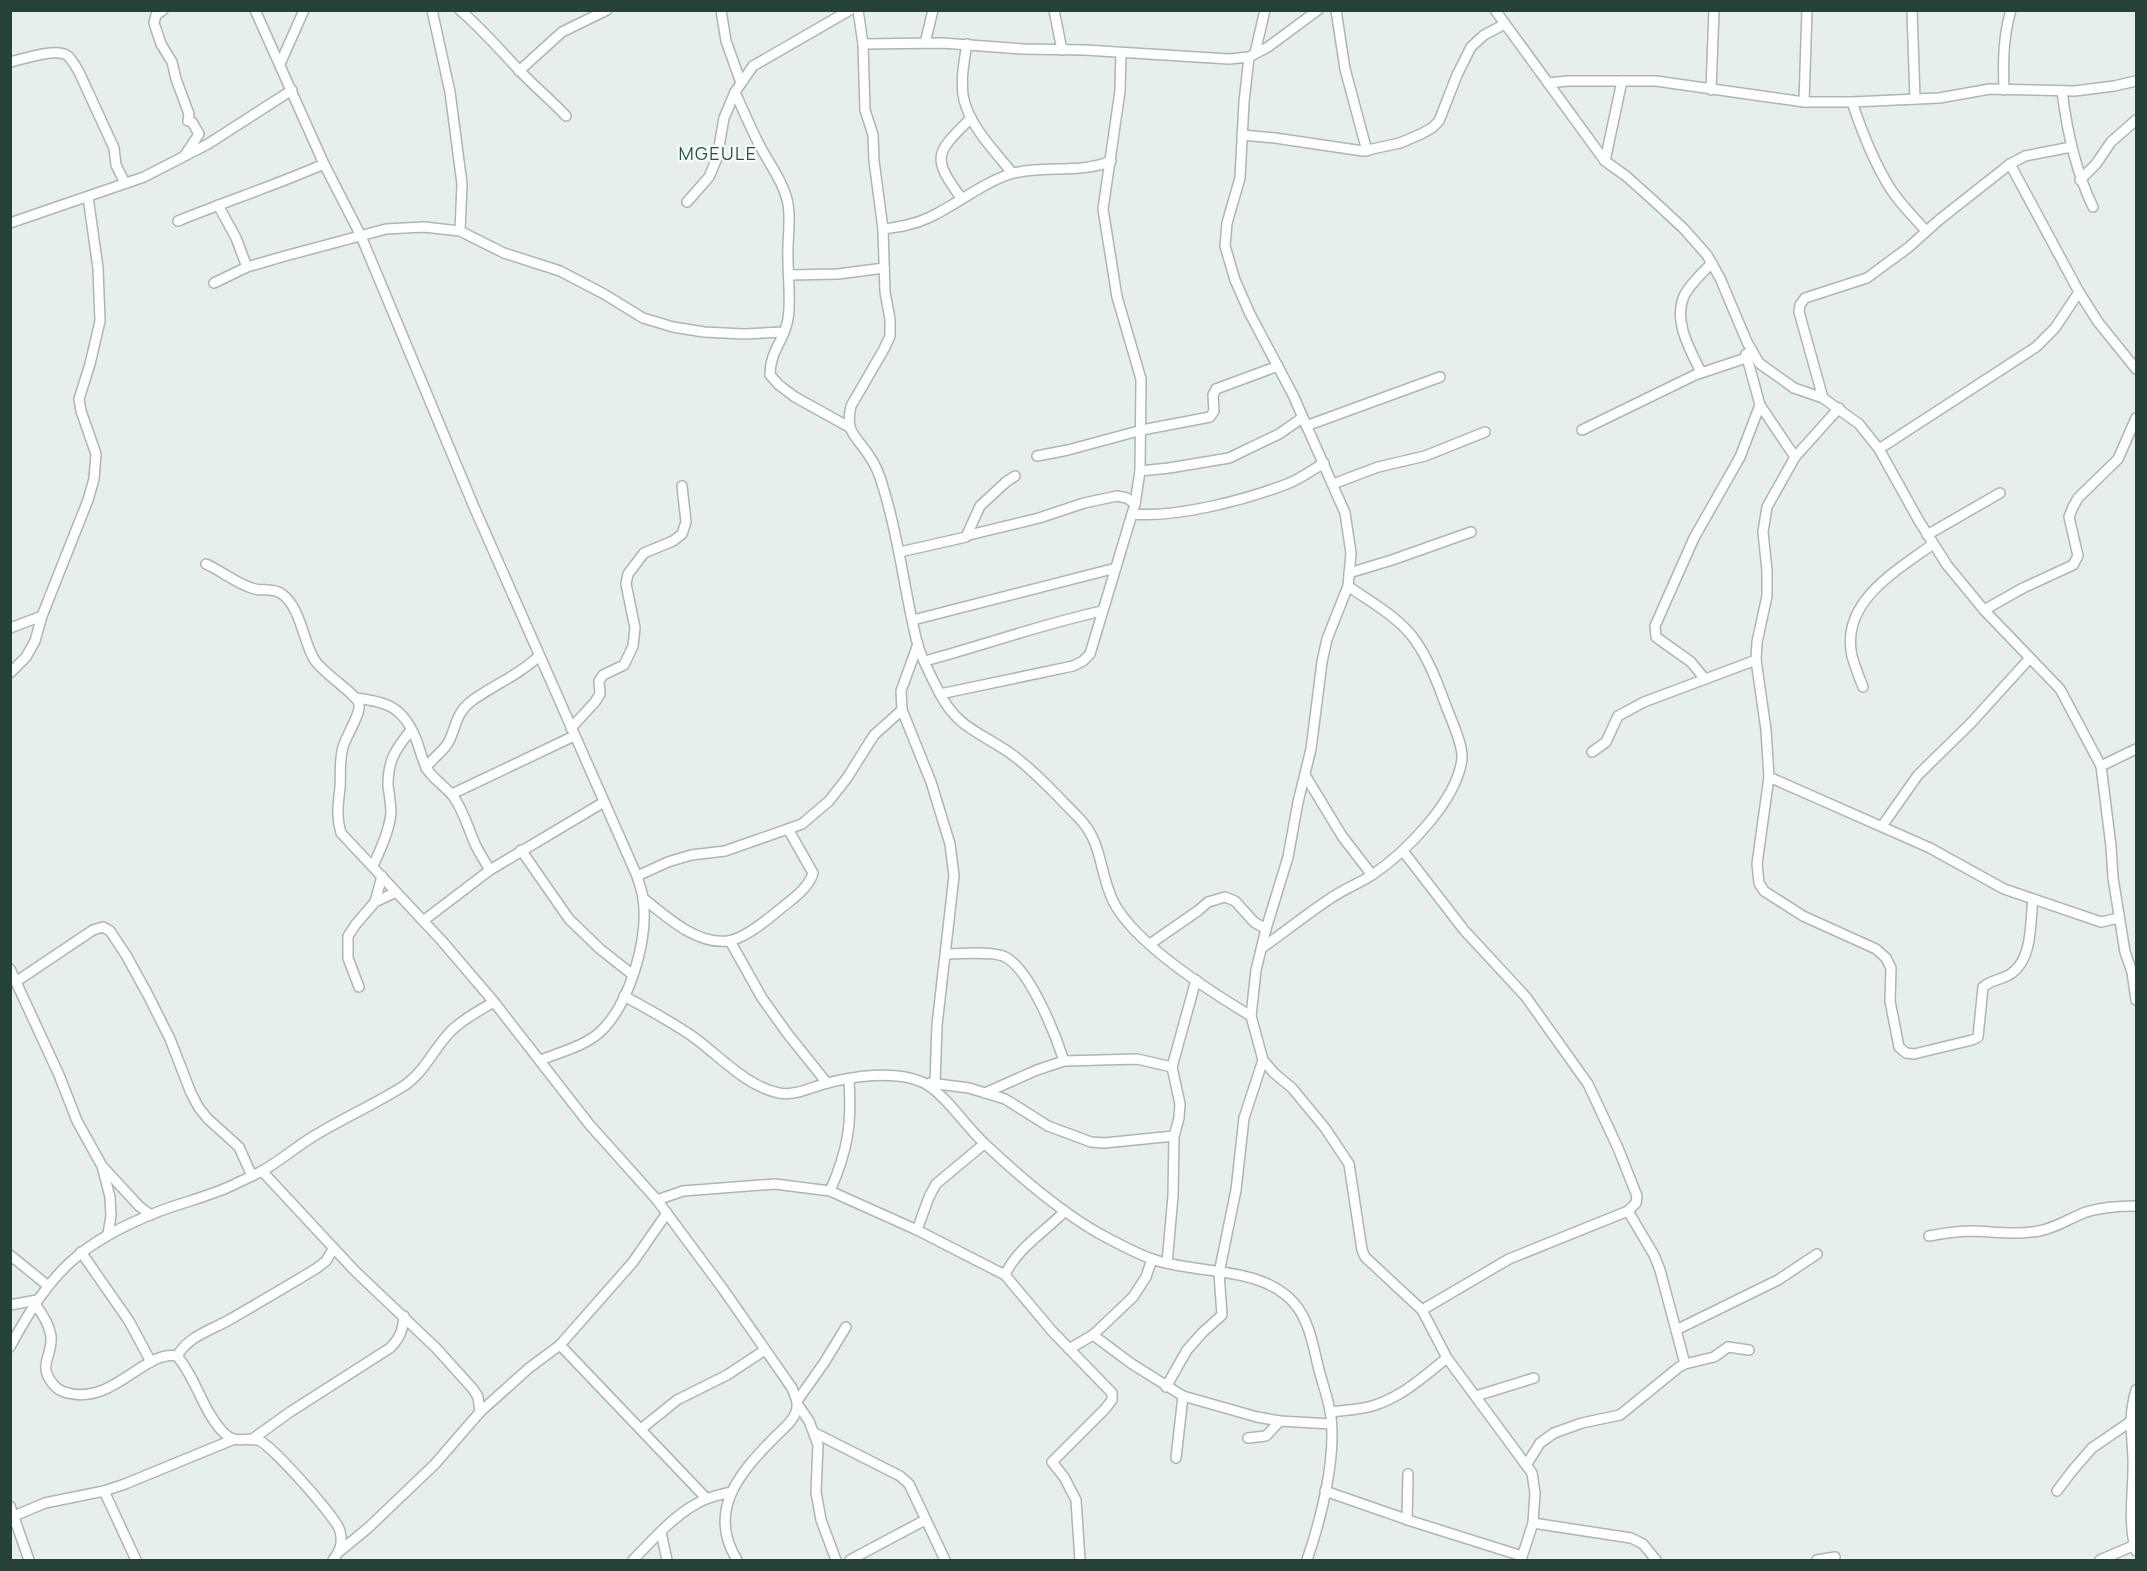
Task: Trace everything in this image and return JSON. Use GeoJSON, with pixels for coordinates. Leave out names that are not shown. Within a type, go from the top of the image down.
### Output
{"type":"FeatureCollection","features":[{"type":"Feature","properties":{"kind":"street"},"geometry":{"type":"LineString","coordinates":[[163,10],[156,15],[154,23],[161,44],[172,62],[189,114],[188,121],[192,122],[199,134],[184,156]]}},
{"type":"Feature","properties":{"kind":"street"},"geometry":{"type":"LineString","coordinates":[[255,10],[324,164],[361,236],[538,656],[637,876],[643,898],[644,928],[633,975],[624,996],[599,1032],[591,1038],[542,1060]]}},
{"type":"Feature","properties":{"kind":"street"},"geometry":{"type":"LineString","coordinates":[[280,64],[304,10]]}},
{"type":"Feature","properties":{"kind":"street"},"geometry":{"type":"LineString","coordinates":[[432,10],[450,92],[462,184],[460,231]]}},
{"type":"Feature","properties":{"kind":"street"},"geometry":{"type":"LineString","coordinates":[[460,10],[486,33],[519,70],[566,116]]}},
{"type":"Feature","properties":{"kind":"street"},"geometry":{"type":"LineString","coordinates":[[519,70],[562,32],[607,10]]}},
{"type":"Feature","properties":{"kind":"street"},"geometry":{"type":"LineString","coordinates":[[721,10],[726,41],[741,83]]}},
{"type":"Feature","properties":{"kind":"street"},"geometry":{"type":"LineString","coordinates":[[687,202],[709,177],[717,158],[724,118],[735,92],[753,66],[850,10]]}},
{"type":"Feature","properties":{"kind":"street"},"geometry":{"type":"LineString","coordinates":[[858,10],[863,45],[865,110],[873,135],[883,229],[885,292],[890,319],[890,336],[851,406],[848,417],[849,427],[879,474],[891,511],[918,644],[940,694],[955,716],[970,730],[1009,752],[1031,770],[1081,820],[1095,840],[1107,890],[1114,904],[1136,931],[1196,980],[1251,1016]]}},
{"type":"Feature","properties":{"kind":"street"},"geometry":{"type":"LineString","coordinates":[[925,43],[933,10]]}},
{"type":"Feature","properties":{"kind":"street"},"geometry":{"type":"LineString","coordinates":[[1054,10],[1062,50]]}},
{"type":"Feature","properties":{"kind":"street"},"geometry":{"type":"LineString","coordinates":[[1265,10],[1252,55],[1242,135],[1240,178],[1227,223],[1225,246],[1235,279],[1293,395],[1345,513],[1351,553],[1348,586],[1322,662],[1311,749],[1288,857],[1256,970],[1251,1016],[1263,1060],[1274,1074],[1292,1088],[1340,1148],[1349,1164],[1365,1257],[1422,1310],[1447,1358],[1527,1464],[1532,1473],[1535,1493],[1533,1523],[1522,1558],[1325,1491]]}},
{"type":"Feature","properties":{"kind":"street"},"geometry":{"type":"LineString","coordinates":[[863,45],[967,44],[1229,60],[1252,55],[1268,47],[1318,10]]}},
{"type":"Feature","properties":{"kind":"street"},"geometry":{"type":"LineString","coordinates":[[1336,10],[1345,69],[1367,151]]}},
{"type":"Feature","properties":{"kind":"street"},"geometry":{"type":"LineString","coordinates":[[1495,10],[1605,161],[1626,176],[1684,229],[1712,263],[1747,342],[1759,363],[1794,387],[1823,398],[1859,424],[1879,449],[1901,492],[1954,574],[1984,610],[2060,689],[2101,766],[2113,878],[2125,952],[2134,973],[2136,1000]]}},
{"type":"Feature","properties":{"kind":"street"},"geometry":{"type":"LineString","coordinates":[[1711,90],[1714,10]]}},
{"type":"Feature","properties":{"kind":"street"},"geometry":{"type":"LineString","coordinates":[[1804,102],[1807,10]]}},
{"type":"Feature","properties":{"kind":"street"},"geometry":{"type":"LineString","coordinates":[[1912,10],[1916,99]]}},
{"type":"Feature","properties":{"kind":"street"},"geometry":{"type":"LineString","coordinates":[[2004,90],[2004,49],[2011,10]]}},
{"type":"Feature","properties":{"kind":"street"},"geometry":{"type":"LineString","coordinates":[[1242,135],[1352,151],[1367,151],[1400,143],[1432,128],[1439,121],[1457,75],[1472,47],[1484,35],[1505,24]]}},
{"type":"Feature","properties":{"kind":"street"},"geometry":{"type":"LineString","coordinates":[[967,44],[963,98],[971,118],[1012,173]]}},
{"type":"Feature","properties":{"kind":"street"},"geometry":{"type":"LineString","coordinates":[[10,62],[57,52],[66,55],[79,72],[114,148],[116,165],[125,183]]}},
{"type":"Feature","properties":{"kind":"street"},"geometry":{"type":"LineString","coordinates":[[940,694],[1073,666],[1083,661],[1090,654],[1135,504],[1140,471],[1142,430],[1141,380],[1117,297],[1103,209],[1120,91],[1121,53]]}},
{"type":"Feature","properties":{"kind":"street"},"geometry":{"type":"LineString","coordinates":[[1605,161],[1622,81]]}},
{"type":"Feature","properties":{"kind":"street"},"geometry":{"type":"LineString","coordinates":[[1548,83],[1656,81],[1804,102],[1852,102],[1940,98],[1990,89],[2062,91],[2114,86],[2136,81]]}},
{"type":"Feature","properties":{"kind":"street"},"geometry":{"type":"LineString","coordinates":[[10,223],[144,177],[208,144],[292,90]]}},
{"type":"Feature","properties":{"kind":"street"},"geometry":{"type":"LineString","coordinates":[[2062,91],[2071,147],[2080,180],[2093,207]]}},
{"type":"Feature","properties":{"kind":"street"},"geometry":{"type":"LineString","coordinates":[[735,92],[786,195],[790,224],[788,319],[771,357],[770,375],[795,397],[849,427]]}},
{"type":"Feature","properties":{"kind":"street"},"geometry":{"type":"LineString","coordinates":[[1852,102],[1866,143],[1891,190],[1926,231]]}},
{"type":"Feature","properties":{"kind":"street"},"geometry":{"type":"LineString","coordinates":[[962,198],[949,181],[942,166],[940,153],[945,144],[971,118]]}},
{"type":"Feature","properties":{"kind":"street"},"geometry":{"type":"LineString","coordinates":[[2080,180],[2091,171],[2111,142],[2136,120]]}},
{"type":"Feature","properties":{"kind":"street"},"geometry":{"type":"LineString","coordinates":[[1823,398],[1799,312],[1800,305],[1805,298],[1867,278],[1909,247],[2010,164],[2025,156],[2071,147]]}},
{"type":"Feature","properties":{"kind":"street"},"geometry":{"type":"LineString","coordinates":[[883,229],[920,221],[1012,173],[1043,168],[1097,167],[1111,161]]}},
{"type":"Feature","properties":{"kind":"street"},"geometry":{"type":"LineString","coordinates":[[178,221],[218,204],[256,193],[324,164]]}},
{"type":"Feature","properties":{"kind":"street"},"geometry":{"type":"LineString","coordinates":[[2010,164],[2079,292],[2098,322],[2136,369]]}},
{"type":"Feature","properties":{"kind":"street"},"geometry":{"type":"LineString","coordinates":[[10,673],[26,657],[35,640],[94,479],[96,454],[79,399],[90,364],[99,321],[98,268],[88,197]]}},
{"type":"Feature","properties":{"kind":"street"},"geometry":{"type":"LineString","coordinates":[[218,204],[236,238],[247,267]]}},
{"type":"Feature","properties":{"kind":"street"},"geometry":{"type":"LineString","coordinates":[[214,284],[247,267],[386,229],[424,227],[460,231],[504,253],[560,271],[644,318],[663,324],[704,332],[744,334],[784,332]]}},
{"type":"Feature","properties":{"kind":"street"},"geometry":{"type":"LineString","coordinates":[[1701,372],[1682,327],[1681,311],[1684,296],[1712,263]]}},
{"type":"Feature","properties":{"kind":"street"},"geometry":{"type":"LineString","coordinates":[[789,275],[838,274],[884,268]]}},
{"type":"Feature","properties":{"kind":"street"},"geometry":{"type":"LineString","coordinates":[[1879,449],[2036,347],[2055,328],[2079,292]]}},
{"type":"Feature","properties":{"kind":"street"},"geometry":{"type":"LineString","coordinates":[[1747,342],[1746,358],[1760,405],[1795,457]]}},
{"type":"Feature","properties":{"kind":"street"},"geometry":{"type":"LineString","coordinates":[[1582,430],[1701,372],[1746,358]]}},
{"type":"Feature","properties":{"kind":"street"},"geometry":{"type":"LineString","coordinates":[[1037,456],[1142,430],[1210,417],[1214,411],[1213,395],[1216,389],[1278,366]]}},
{"type":"Feature","properties":{"kind":"street"},"geometry":{"type":"LineString","coordinates":[[1140,471],[1229,458],[1304,422],[1440,377]]}},
{"type":"Feature","properties":{"kind":"street"},"geometry":{"type":"LineString","coordinates":[[1706,679],[1691,662],[1656,638],[1655,626],[1694,538],[1740,457],[1760,405]]}},
{"type":"Feature","properties":{"kind":"street"},"geometry":{"type":"LineString","coordinates":[[1839,408],[1795,457],[1767,507],[1763,532],[1767,596],[1757,642],[1756,660],[1766,730],[1769,777],[1765,818],[1758,849],[1759,882],[1764,891],[1803,916],[1868,945],[1886,958],[1891,968],[1890,1001],[1899,1047],[1906,1053],[1914,1054],[1978,1037],[1983,987],[1989,982],[2014,972],[2026,956],[2032,899]]}},
{"type":"Feature","properties":{"kind":"street"},"geometry":{"type":"LineString","coordinates":[[1984,610],[2073,564],[2078,556],[2069,517],[2073,507],[2078,498],[2121,454],[2136,418]]}},
{"type":"Feature","properties":{"kind":"street"},"geometry":{"type":"LineString","coordinates":[[1333,484],[1378,467],[1425,456],[1485,432]]}},
{"type":"Feature","properties":{"kind":"street"},"geometry":{"type":"LineString","coordinates":[[1132,514],[1161,515],[1248,497],[1290,483],[1324,463]]}},
{"type":"Feature","properties":{"kind":"street"},"geometry":{"type":"LineString","coordinates":[[969,535],[974,516],[980,506],[1015,476]]}},
{"type":"Feature","properties":{"kind":"street"},"geometry":{"type":"LineString","coordinates":[[452,794],[572,732],[600,694],[599,681],[603,675],[624,665],[633,646],[635,628],[626,584],[628,574],[644,553],[673,541],[682,534],[687,522],[682,486]]}},
{"type":"Feature","properties":{"kind":"street"},"geometry":{"type":"LineString","coordinates":[[1863,687],[1852,655],[1851,640],[1854,617],[1861,604],[1930,539],[2000,493]]}},
{"type":"Feature","properties":{"kind":"street"},"geometry":{"type":"LineString","coordinates":[[900,552],[958,540],[1084,503],[1117,496],[1127,498],[1135,504]]}},
{"type":"Feature","properties":{"kind":"street"},"geometry":{"type":"LineString","coordinates":[[1349,573],[1471,532]]}},
{"type":"Feature","properties":{"kind":"street"},"geometry":{"type":"LineString","coordinates":[[206,564],[254,589],[275,590],[282,594],[289,601],[305,632],[314,659],[327,675],[356,698],[359,705],[358,712],[343,747],[336,811],[341,833],[495,1002],[542,1060],[589,1124],[657,1200],[792,1388],[818,1444],[816,1492],[821,1520],[836,1560]]}},
{"type":"Feature","properties":{"kind":"street"},"geometry":{"type":"LineString","coordinates":[[913,620],[1116,568]]}},
{"type":"Feature","properties":{"kind":"street"},"geometry":{"type":"LineString","coordinates":[[1262,948],[1330,898],[1372,875],[1403,851],[1435,814],[1453,788],[1460,773],[1462,755],[1435,676],[1415,640],[1398,622],[1348,586]]}},
{"type":"Feature","properties":{"kind":"street"},"geometry":{"type":"LineString","coordinates":[[925,660],[980,646],[1062,620],[1102,611]]}},
{"type":"Feature","properties":{"kind":"street"},"geometry":{"type":"LineString","coordinates":[[10,628],[42,616]]}},
{"type":"Feature","properties":{"kind":"street"},"geometry":{"type":"LineString","coordinates":[[918,644],[901,691],[902,710],[932,782],[950,844],[954,876],[947,954],[937,1025],[935,1083]]}},
{"type":"Feature","properties":{"kind":"street"},"geometry":{"type":"LineString","coordinates":[[426,768],[447,745],[456,719],[469,704],[526,668],[538,656]]}},
{"type":"Feature","properties":{"kind":"street"},"geometry":{"type":"LineString","coordinates":[[1882,826],[1918,775],[1971,723],[2030,658]]}},
{"type":"Feature","properties":{"kind":"street"},"geometry":{"type":"LineString","coordinates":[[1592,752],[1606,742],[1618,716],[1644,702],[1756,660]]}},
{"type":"Feature","properties":{"kind":"street"},"geometry":{"type":"LineString","coordinates":[[356,698],[379,701],[394,707],[401,713],[411,730],[426,768],[432,777],[452,794],[464,813],[476,846],[490,870]]}},
{"type":"Feature","properties":{"kind":"street"},"geometry":{"type":"LineString","coordinates":[[637,876],[668,862],[691,855],[725,850],[802,824],[829,801],[847,778],[874,735],[902,710]]}},
{"type":"Feature","properties":{"kind":"street"},"geometry":{"type":"LineString","coordinates":[[373,866],[384,842],[391,813],[388,785],[390,764],[394,752],[411,730]]}},
{"type":"Feature","properties":{"kind":"street"},"geometry":{"type":"LineString","coordinates":[[2101,766],[2136,749]]}},
{"type":"Feature","properties":{"kind":"street"},"geometry":{"type":"LineString","coordinates":[[1305,775],[1342,836],[1372,875]]}},
{"type":"Feature","properties":{"kind":"street"},"geometry":{"type":"LineString","coordinates":[[1769,777],[1930,848],[2004,889],[2101,922],[2119,918]]}},
{"type":"Feature","properties":{"kind":"street"},"geometry":{"type":"LineString","coordinates":[[423,921],[520,850],[604,802]]}},
{"type":"Feature","properties":{"kind":"street"},"geometry":{"type":"LineString","coordinates":[[643,898],[672,922],[698,936],[715,941],[730,941],[761,925],[791,901],[811,880],[813,873],[788,829]]}},
{"type":"Feature","properties":{"kind":"street"},"geometry":{"type":"LineString","coordinates":[[520,850],[569,919],[608,956],[633,975]]}},
{"type":"Feature","properties":{"kind":"street"},"geometry":{"type":"LineString","coordinates":[[1403,851],[1464,930],[1526,997],[1588,1084],[1635,1189],[1636,1203],[1628,1211],[1509,1259],[1422,1310]]}},
{"type":"Feature","properties":{"kind":"street"},"geometry":{"type":"LineString","coordinates":[[375,902],[382,876]]}},
{"type":"Feature","properties":{"kind":"street"},"geometry":{"type":"LineString","coordinates":[[359,987],[348,958],[348,936],[375,902],[396,892]]}},
{"type":"Feature","properties":{"kind":"street"},"geometry":{"type":"LineString","coordinates":[[1150,944],[1208,902],[1225,897],[1230,898],[1254,922],[1266,929]]}},
{"type":"Feature","properties":{"kind":"street"},"geometry":{"type":"LineString","coordinates":[[17,981],[93,930],[103,927],[110,931],[153,1004],[170,1039],[190,1093],[208,1119],[239,1147],[252,1176]]}},
{"type":"Feature","properties":{"kind":"street"},"geometry":{"type":"LineString","coordinates":[[730,941],[762,998],[827,1083]]}},
{"type":"Feature","properties":{"kind":"street"},"geometry":{"type":"LineString","coordinates":[[947,954],[1002,956],[1013,962],[1028,981],[1041,1006],[1054,1032],[1064,1061]]}},
{"type":"Feature","properties":{"kind":"street"},"geometry":{"type":"LineString","coordinates":[[10,969],[59,1075],[76,1121],[102,1166],[138,1206],[152,1215]]}},
{"type":"Feature","properties":{"kind":"street"},"geometry":{"type":"LineString","coordinates":[[1167,1263],[1173,1196],[1174,1136],[1180,1104],[1172,1067],[1196,980]]}},
{"type":"Feature","properties":{"kind":"street"},"geometry":{"type":"LineString","coordinates":[[624,996],[661,1016],[751,1082],[770,1091],[783,1094],[799,1092],[827,1083],[892,1075],[924,1083],[969,1088],[1005,1099],[1048,1126],[1091,1142],[1104,1143],[1174,1136]]}},
{"type":"Feature","properties":{"kind":"street"},"geometry":{"type":"LineString","coordinates":[[10,1347],[47,1285],[81,1252],[108,1234],[152,1215],[227,1188],[262,1171],[316,1134],[404,1086],[421,1072],[452,1030],[495,1002]]}},
{"type":"Feature","properties":{"kind":"street"},"geometry":{"type":"LineString","coordinates":[[985,1093],[1064,1061],[1137,1059],[1172,1067]]}},
{"type":"Feature","properties":{"kind":"street"},"geometry":{"type":"LineString","coordinates":[[1166,1387],[1188,1350],[1202,1333],[1222,1315],[1219,1273],[1232,1210],[1244,1118],[1263,1060]]}},
{"type":"Feature","properties":{"kind":"street"},"geometry":{"type":"LineString","coordinates":[[830,1191],[840,1169],[849,1137],[851,1113],[849,1080]]}},
{"type":"Feature","properties":{"kind":"street"},"geometry":{"type":"LineString","coordinates":[[924,1083],[938,1094],[984,1144],[1065,1211],[1100,1233],[1152,1259],[1261,1281],[1278,1288],[1295,1304],[1307,1324],[1330,1412],[1331,1424],[1332,1451],[1325,1491],[1307,1560]]}},
{"type":"Feature","properties":{"kind":"street"},"geometry":{"type":"LineString","coordinates":[[917,1230],[936,1184],[984,1144]]}},
{"type":"Feature","properties":{"kind":"street"},"geometry":{"type":"LineString","coordinates":[[102,1166],[110,1197],[111,1216],[108,1234]]}},
{"type":"Feature","properties":{"kind":"street"},"geometry":{"type":"LineString","coordinates":[[262,1171],[333,1249],[404,1316],[473,1389],[495,1400]]}},
{"type":"Feature","properties":{"kind":"street"},"geometry":{"type":"LineString","coordinates":[[657,1200],[683,1191],[775,1184],[830,1191],[917,1230],[1005,1275],[1069,1348],[1106,1385],[1112,1395],[1112,1400],[1104,1409],[1052,1462],[1064,1477],[1076,1500],[1080,1560]]}},
{"type":"Feature","properties":{"kind":"street"},"geometry":{"type":"LineString","coordinates":[[1929,1236],[1976,1231],[2017,1234],[2047,1229],[2087,1212],[2136,1206]]}},
{"type":"Feature","properties":{"kind":"street"},"geometry":{"type":"LineString","coordinates":[[1005,1275],[1019,1252],[1065,1211]]}},
{"type":"Feature","properties":{"kind":"street"},"geometry":{"type":"LineString","coordinates":[[1628,1211],[1654,1255],[1685,1364]]}},
{"type":"Feature","properties":{"kind":"street"},"geometry":{"type":"LineString","coordinates":[[333,1560],[435,1464],[480,1412],[560,1344],[633,1262],[667,1213]]}},
{"type":"Feature","properties":{"kind":"street"},"geometry":{"type":"LineString","coordinates":[[177,1356],[183,1346],[193,1338],[317,1268],[326,1261],[333,1249]]}},
{"type":"Feature","properties":{"kind":"street"},"geometry":{"type":"LineString","coordinates":[[81,1252],[129,1321],[151,1362]]}},
{"type":"Feature","properties":{"kind":"street"},"geometry":{"type":"LineString","coordinates":[[1676,1330],[1778,1280],[1818,1254]]}},
{"type":"Feature","properties":{"kind":"street"},"geometry":{"type":"LineString","coordinates":[[10,1255],[47,1285]]}},
{"type":"Feature","properties":{"kind":"street"},"geometry":{"type":"LineString","coordinates":[[1069,1348],[1093,1335],[1137,1293],[1152,1259]]}},
{"type":"Feature","properties":{"kind":"street"},"geometry":{"type":"LineString","coordinates":[[36,1302],[49,1328],[51,1338],[45,1367],[46,1376],[55,1387],[65,1393],[93,1394],[125,1379],[168,1354],[177,1356],[189,1372],[209,1412],[222,1431],[232,1440]]}},
{"type":"Feature","properties":{"kind":"street"},"geometry":{"type":"LineString","coordinates":[[10,1305],[36,1302]]}},
{"type":"Feature","properties":{"kind":"street"},"geometry":{"type":"LineString","coordinates":[[251,1440],[290,1412],[390,1348],[399,1339],[404,1316]]}},
{"type":"Feature","properties":{"kind":"street"},"geometry":{"type":"LineString","coordinates":[[737,1560],[725,1530],[725,1515],[731,1492],[750,1463],[795,1414],[797,1403],[846,1327]]}},
{"type":"Feature","properties":{"kind":"street"},"geometry":{"type":"LineString","coordinates":[[1093,1335],[1166,1387],[1183,1396],[1239,1413],[1280,1420],[1331,1424]]}},
{"type":"Feature","properties":{"kind":"street"},"geometry":{"type":"LineString","coordinates":[[560,1344],[706,1498]]}},
{"type":"Feature","properties":{"kind":"street"},"geometry":{"type":"LineString","coordinates":[[1527,1464],[1546,1437],[1582,1423],[1623,1413],[1666,1376],[1685,1364],[1714,1357],[1728,1347],[1749,1350]]}},
{"type":"Feature","properties":{"kind":"street"},"geometry":{"type":"LineString","coordinates":[[641,1429],[677,1400],[726,1375],[765,1350]]}},
{"type":"Feature","properties":{"kind":"street"},"geometry":{"type":"LineString","coordinates":[[1330,1412],[1370,1407],[1392,1399],[1410,1389],[1447,1358]]}},
{"type":"Feature","properties":{"kind":"street"},"geometry":{"type":"LineString","coordinates":[[1476,1396],[1534,1378]]}},
{"type":"Feature","properties":{"kind":"street"},"geometry":{"type":"LineString","coordinates":[[473,1389],[481,1404],[480,1412]]}},
{"type":"Feature","properties":{"kind":"street"},"geometry":{"type":"LineString","coordinates":[[2100,1560],[2136,1548],[2130,1498],[2133,1461],[2130,1422],[2136,1390]]}},
{"type":"Feature","properties":{"kind":"street"},"geometry":{"type":"LineString","coordinates":[[1176,1458],[1183,1396]]}},
{"type":"Feature","properties":{"kind":"street"},"geometry":{"type":"LineString","coordinates":[[1248,1438],[1266,1436],[1280,1420]]}},
{"type":"Feature","properties":{"kind":"street"},"geometry":{"type":"LineString","coordinates":[[2057,1491],[2092,1448],[2130,1422]]}},
{"type":"Feature","properties":{"kind":"street"},"geometry":{"type":"LineString","coordinates":[[814,1433],[900,1476],[915,1493],[925,1520],[945,1560]]}},
{"type":"Feature","properties":{"kind":"street"},"geometry":{"type":"LineString","coordinates":[[14,1516],[66,1497],[104,1491],[232,1440],[251,1440],[260,1441],[273,1451],[335,1520],[341,1539],[340,1551]]}},
{"type":"Feature","properties":{"kind":"street"},"geometry":{"type":"LineString","coordinates":[[1407,1520],[1408,1474]]}},
{"type":"Feature","properties":{"kind":"street"},"geometry":{"type":"LineString","coordinates":[[104,1491],[136,1560]]}},
{"type":"Feature","properties":{"kind":"street"},"geometry":{"type":"LineString","coordinates":[[633,1560],[694,1504],[706,1498],[731,1492]]}},
{"type":"Feature","properties":{"kind":"street"},"geometry":{"type":"LineString","coordinates":[[10,1506],[29,1560]]}},
{"type":"Feature","properties":{"kind":"street"},"geometry":{"type":"LineString","coordinates":[[850,1560],[925,1520]]}},
{"type":"Feature","properties":{"kind":"street"},"geometry":{"type":"LineString","coordinates":[[1533,1523],[1631,1538],[1643,1544],[1656,1560]]}},
{"type":"Feature","properties":{"kind":"street"},"geometry":{"type":"LineString","coordinates":[[661,1532],[668,1560]]}},
{"type":"Feature","properties":{"kind":"street"},"geometry":{"type":"LineString","coordinates":[[1817,1560],[1835,1557]]}},
{"type":"Feature","properties":{"kind":"district","name":"MGEULE"},"geometry":{"type":"Point","coordinates":[718,153]}}]}
